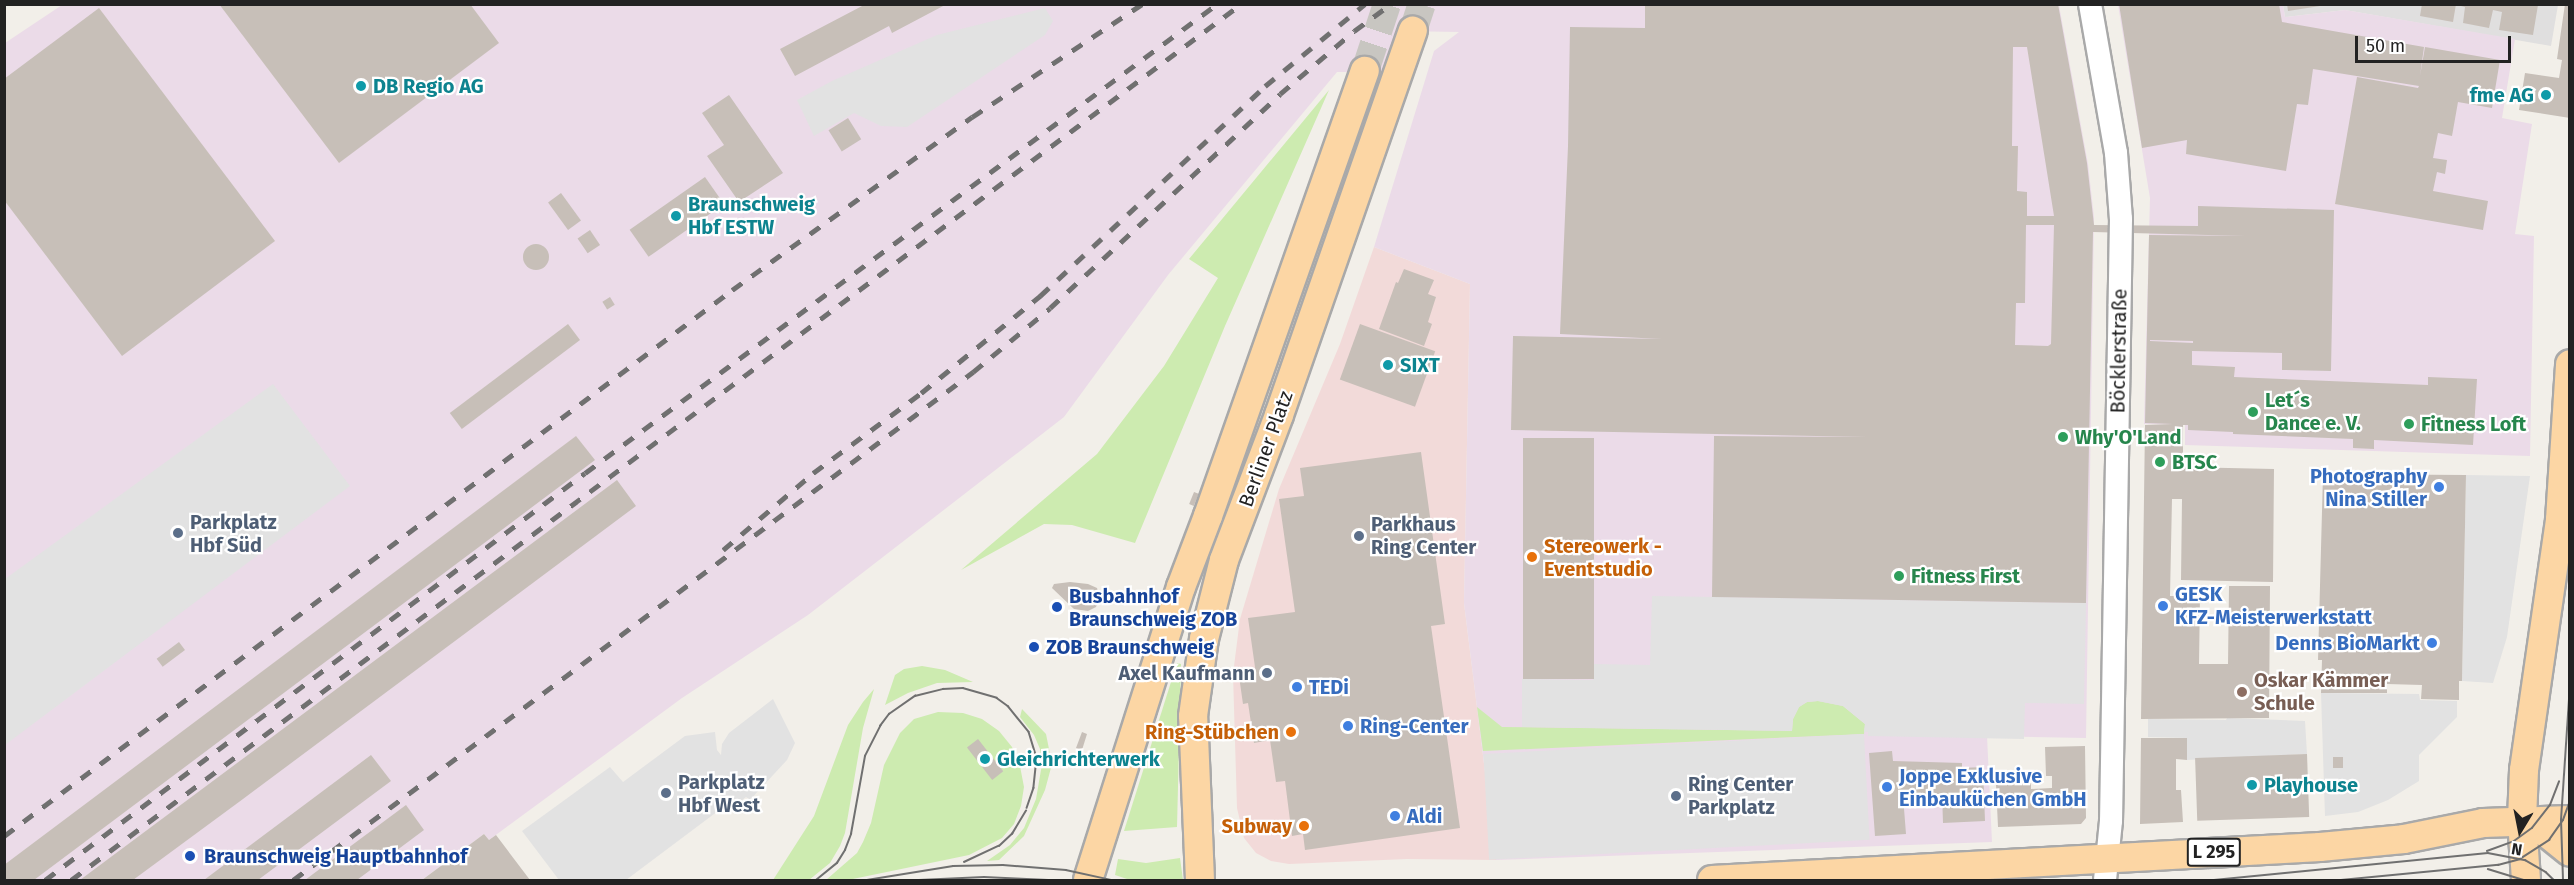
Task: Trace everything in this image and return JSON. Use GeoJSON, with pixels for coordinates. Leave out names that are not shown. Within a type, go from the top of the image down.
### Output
{"type":"FeatureCollection","features":[{"type":"Feature","properties":{"kind":"main road","name":"Berliner Platz"},"geometry":{"type":"LineString","coordinates":[[1200,880],[1192,716],[1204,639],[1224,560],[1279,415],[1413,31]]}},
{"type":"Feature","properties":{"kind":"main road","name":"Berliner Platz"},"geometry":{"type":"LineString","coordinates":[[1088,880],[1181,587],[1365,71]]}},
{"type":"Feature","properties":{"kind":"main road"},"geometry":{"type":"LineString","coordinates":[[2526,880],[2522,820],[2525,758],[2560,520],[2570,364]]}},
{"type":"Feature","properties":{"kind":"main road"},"geometry":{"type":"LineString","coordinates":[[2522,820],[2548,834],[2570,852]]}},
{"type":"Feature","properties":{"kind":"main road","name":"L 295"},"geometry":{"type":"LineString","coordinates":[[1712,880],[2106,870],[2371,843],[2483,823],[2570,820]]}},
{"type":"Feature","properties":{"kind":"street","name":"Böcklerstraße"},"geometry":{"type":"LineString","coordinates":[[2090,4],[2116,153],[2121,219],[2111,821],[2106,870]]}},
{"type":"Feature","properties":{"kind":"shaded area"},"geometry":{"type":"Polygon","coordinates":[[[62,5],[2059,5],[2088,164],[2094,217],[2086,738],[1987,736],[1992,842],[1496,860],[1464,603],[1470,284],[1374,247],[1434,51],[1459,32],[1399,31],[1385,72],[1337,72],[1168,275],[1064,417],[808,615],[682,698],[489,840],[484,834],[422,880],[5,880],[5,43],[62,5]]]}},
{"type":"Feature","properties":{"kind":"shaded area"},"geometry":{"type":"Polygon","coordinates":[[[2118,5],[2283,5],[2285,17],[2345,10],[2515,39],[2502,118],[2532,124],[2515,234],[2534,236],[2530,456],[2185,445],[2185,425],[2144,424],[2150,198],[2118,5]]]}},
{"type":"Feature","properties":{"kind":"shaded area"},"geometry":{"type":"Polygon","coordinates":[[[2283,5],[2558,5],[2551,46],[2345,10],[2285,17],[2283,5]]]}},
{"type":"Feature","properties":{"kind":"shaded area"},"geometry":{"type":"Polygon","coordinates":[[[1045,8],[1053,21],[1045,35],[907,127],[881,126],[854,113],[814,136],[797,100],[832,81],[937,35],[1045,8]]]}},
{"type":"Feature","properties":{"kind":"shaded area"},"geometry":{"type":"Polygon","coordinates":[[[1374,247],[1470,284],[1464,603],[1496,860],[1407,859],[1289,864],[1271,861],[1256,853],[1244,838],[1237,808],[1233,674],[1240,619],[1279,489],[1340,344],[1374,247]]]}},
{"type":"Feature","properties":{"kind":"shaded area","name":"Parkplatz Hbf Süd"},"geometry":{"type":"Polygon","coordinates":[[[273,384],[350,486],[5,745],[5,579],[273,384]]]}},
{"type":"Feature","properties":{"kind":"shaded area"},"geometry":{"type":"Polygon","coordinates":[[[2466,475],[2530,476],[2507,637],[2493,683],[2462,681],[2466,475]]]}},
{"type":"Feature","properties":{"kind":"shaded area"},"geometry":{"type":"Polygon","coordinates":[[[1652,596],[2086,603],[2084,704],[2025,703],[2024,739],[1868,736],[1868,732],[1864,732],[1865,724],[1843,706],[1818,701],[1807,702],[1799,707],[1793,719],[1792,731],[1522,727],[1522,679],[1593,680],[1594,664],[1650,665],[1652,596]]]}},
{"type":"Feature","properties":{"kind":"shaded area"},"geometry":{"type":"Polygon","coordinates":[[[2321,693],[2419,694],[2420,700],[2457,701],[2457,717],[2419,755],[2419,781],[2388,800],[2358,812],[2325,816],[2321,693]]]}},
{"type":"Feature","properties":{"kind":"shaded area","name":"Parkplatz Hbf West"},"geometry":{"type":"Polygon","coordinates":[[[773,699],[795,743],[787,760],[750,800],[746,797],[735,806],[726,805],[626,880],[559,880],[522,831],[610,767],[623,782],[685,736],[715,732],[717,750],[721,755],[722,744],[729,733],[773,699]]]}},
{"type":"Feature","properties":{"kind":"shaded area","name":"Playhouse"},"geometry":{"type":"Polygon","coordinates":[[[2227,718],[2305,721],[2307,754],[2187,760],[2187,738],[2148,737],[2148,719],[2226,720],[2227,718]]]}},
{"type":"Feature","properties":{"kind":"shaded area","name":"Ring Center Parkplatz"},"geometry":{"type":"Polygon","coordinates":[[[1864,734],[1870,840],[1489,860],[1484,754],[1864,734]]]}},
{"type":"Feature","properties":{"kind":"green space"},"geometry":{"type":"Polygon","coordinates":[[[1329,90],[1225,326],[1135,543],[1072,525],[1044,524],[961,570],[1097,454],[1164,366],[1218,278],[1189,259],[1329,90]]]}},
{"type":"Feature","properties":{"kind":"green space"},"geometry":{"type":"Polygon","coordinates":[[[1177,663],[1181,664],[1177,827],[1124,831],[1177,663]]]}},
{"type":"Feature","properties":{"kind":"green space"},"geometry":{"type":"Polygon","coordinates":[[[922,666],[945,670],[973,682],[937,683],[908,693],[885,705],[895,675],[904,669],[922,666]]]}},
{"type":"Feature","properties":{"kind":"green space"},"geometry":{"type":"Polygon","coordinates":[[[874,689],[863,728],[845,833],[840,846],[830,863],[809,880],[773,880],[814,816],[848,725],[874,689]]]}},
{"type":"Feature","properties":{"kind":"green space"},"geometry":{"type":"Polygon","coordinates":[[[1818,701],[1843,706],[1865,724],[1864,734],[1483,751],[1477,707],[1502,727],[1792,731],[1793,719],[1799,707],[1807,702],[1818,701]]]}},
{"type":"Feature","properties":{"kind":"green space"},"geometry":{"type":"Polygon","coordinates":[[[1022,709],[1046,734],[1052,764],[1045,790],[1024,836],[999,860],[987,861],[1010,845],[1024,828],[1036,799],[1042,764],[1040,749],[1034,735],[1020,717],[1022,709]]]}},
{"type":"Feature","properties":{"kind":"green space"},"geometry":{"type":"Polygon","coordinates":[[[938,712],[963,713],[982,719],[999,731],[1012,747],[1020,766],[1024,787],[1021,806],[1014,824],[1002,838],[969,855],[848,880],[826,880],[857,853],[863,842],[871,823],[884,765],[900,733],[914,719],[938,712]]]}},
{"type":"Feature","properties":{"kind":"green space"},"geometry":{"type":"Polygon","coordinates":[[[1180,858],[1183,880],[1130,880],[1115,875],[1118,859],[1146,863],[1180,858]]]}},
{"type":"Feature","properties":{"kind":"building","name":"DB Regio AG"},"geometry":{"type":"Polygon","coordinates":[[[219,4],[470,4],[499,43],[339,163],[219,4]]]}},
{"type":"Feature","properties":{"kind":"building"},"geometry":{"type":"Polygon","coordinates":[[[1645,4],[2058,4],[2087,163],[2094,225],[2198,226],[2198,206],[2334,210],[2331,371],[2282,370],[2282,353],[2192,351],[2192,365],[2235,367],[2234,377],[2428,385],[2428,377],[2477,379],[2473,445],[2374,440],[2374,449],[2353,448],[2353,439],[2233,434],[2233,432],[2188,430],[2188,425],[2183,425],[2183,467],[2274,469],[2273,582],[2181,580],[2182,499],[2172,499],[2170,596],[2200,596],[2199,664],[2228,664],[2229,586],[2270,586],[2269,718],[2141,719],[2145,425],[2173,424],[2145,423],[2149,235],[2246,236],[2093,232],[2086,603],[1712,597],[1714,436],[1868,437],[1511,430],[1513,336],[1662,339],[1560,334],[1568,146],[1570,27],[1645,28],[1645,4]],[[2013,47],[2012,146],[2018,146],[2017,191],[2027,192],[2027,216],[2054,216],[2027,47],[2013,47]],[[2026,225],[2025,303],[2016,303],[2015,345],[2048,346],[2051,344],[2054,225],[2026,225]],[[2150,341],[2193,343],[2193,341],[2150,341]]]}},
{"type":"Feature","properties":{"kind":"building"},"geometry":{"type":"Polygon","coordinates":[[[2119,4],[2279,4],[2282,22],[2424,47],[2420,76],[2425,47],[2500,60],[2492,108],[2458,102],[2452,136],[2438,133],[2433,158],[2447,160],[2445,174],[2437,172],[2433,191],[2488,201],[2483,230],[2335,204],[2357,77],[2418,88],[2419,86],[2313,69],[2308,105],[2297,104],[2286,171],[2186,154],[2187,140],[2142,148],[2119,4]]]}},
{"type":"Feature","properties":{"kind":"building"},"geometry":{"type":"Polygon","coordinates":[[[2287,4],[2320,4],[2320,6],[2288,11],[2287,4]]]}},
{"type":"Feature","properties":{"kind":"building"},"geometry":{"type":"Polygon","coordinates":[[[2422,4],[2456,4],[2453,22],[2420,16],[2422,4]]]}},
{"type":"Feature","properties":{"kind":"building","name":"fme AG"},"geometry":{"type":"Polygon","coordinates":[[[2565,4],[2570,4],[2570,118],[2519,110],[2525,73],[2559,78],[2562,60],[2557,59],[2565,4]]]}},
{"type":"Feature","properties":{"kind":"building"},"geometry":{"type":"Polygon","coordinates":[[[864,5],[945,5],[892,33],[889,26],[795,76],[780,49],[864,5]]]}},
{"type":"Feature","properties":{"kind":"building"},"geometry":{"type":"Polygon","coordinates":[[[2457,5],[2538,5],[2533,35],[2499,30],[2502,12],[2493,10],[2489,28],[2463,23],[2465,7],[2457,5]]]}},
{"type":"Feature","properties":{"kind":"building"},"geometry":{"type":"Polygon","coordinates":[[[99,8],[275,241],[122,356],[4,200],[4,79],[99,8]]]}},
{"type":"Feature","properties":{"kind":"building"},"geometry":{"type":"Polygon","coordinates":[[[729,95],[783,173],[739,202],[707,156],[724,145],[702,113],[729,95]]]}},
{"type":"Feature","properties":{"kind":"building"},"geometry":{"type":"Polygon","coordinates":[[[848,118],[861,139],[842,151],[828,130],[848,118]]]}},
{"type":"Feature","properties":{"kind":"building","name":"Braunschweig Hbf ESTW"},"geometry":{"type":"Polygon","coordinates":[[[705,177],[724,204],[649,257],[630,230],[705,177]]]}},
{"type":"Feature","properties":{"kind":"building"},"geometry":{"type":"Polygon","coordinates":[[[561,193],[581,221],[568,230],[548,202],[561,193]]]}},
{"type":"Feature","properties":{"kind":"building"},"geometry":{"type":"Polygon","coordinates":[[[590,230],[600,245],[588,253],[578,238],[590,230]]]}},
{"type":"Feature","properties":{"kind":"building"},"geometry":{"type":"Polygon","coordinates":[[[536,244],[545,248],[549,257],[545,266],[536,270],[527,266],[523,257],[527,248],[536,244]]]}},
{"type":"Feature","properties":{"kind":"building"},"geometry":{"type":"Polygon","coordinates":[[[1404,269],[1434,280],[1428,294],[1436,297],[1428,322],[1432,324],[1424,346],[1379,329],[1396,282],[1398,283],[1404,269]]]}},
{"type":"Feature","properties":{"kind":"building"},"geometry":{"type":"Polygon","coordinates":[[[610,297],[615,305],[607,309],[602,302],[610,297]]]}},
{"type":"Feature","properties":{"kind":"building"},"geometry":{"type":"Polygon","coordinates":[[[568,324],[580,340],[462,429],[450,413],[568,324]]]}},
{"type":"Feature","properties":{"kind":"building","name":"SIXT"},"geometry":{"type":"Polygon","coordinates":[[[1360,324],[1435,351],[1415,407],[1340,379],[1360,324]]]}},
{"type":"Feature","properties":{"kind":"building"},"geometry":{"type":"Polygon","coordinates":[[[576,436],[595,460],[34,880],[4,880],[4,865],[576,436]]]}},
{"type":"Feature","properties":{"kind":"building"},"geometry":{"type":"Polygon","coordinates":[[[1523,438],[1594,438],[1594,679],[1523,679],[1523,438]]]}},
{"type":"Feature","properties":{"kind":"building","name":"Ring-Center"},"geometry":{"type":"Polygon","coordinates":[[[1421,452],[1445,624],[1431,626],[1460,828],[1305,850],[1303,834],[1292,836],[1285,781],[1276,782],[1270,740],[1254,743],[1248,703],[1243,704],[1239,676],[1256,674],[1248,618],[1295,612],[1279,499],[1304,496],[1300,468],[1421,452]]]}},
{"type":"Feature","properties":{"kind":"building"},"geometry":{"type":"Polygon","coordinates":[[[2323,474],[2466,475],[2462,681],[2459,681],[2459,700],[2421,699],[2422,685],[2387,684],[2387,693],[2321,693],[2322,660],[2318,660],[2323,474]]]}},
{"type":"Feature","properties":{"kind":"building"},"geometry":{"type":"Polygon","coordinates":[[[617,480],[636,506],[243,799],[133,880],[80,880],[617,480]]]}},
{"type":"Feature","properties":{"kind":"building"},"geometry":{"type":"Polygon","coordinates":[[[1194,492],[1199,494],[1194,506],[1189,504],[1194,492]]]}},
{"type":"Feature","properties":{"kind":"building"},"geometry":{"type":"Polygon","coordinates":[[[1070,582],[1088,584],[1097,588],[1100,597],[1096,607],[1088,611],[1074,609],[1052,588],[1054,584],[1070,582]]]}},
{"type":"Feature","properties":{"kind":"building"},"geometry":{"type":"Polygon","coordinates":[[[179,642],[185,650],[163,667],[157,659],[179,642]]]}},
{"type":"Feature","properties":{"kind":"building"},"geometry":{"type":"Polygon","coordinates":[[[1082,732],[1087,734],[1082,750],[1076,748],[1082,732]]]}},
{"type":"Feature","properties":{"kind":"building"},"geometry":{"type":"Polygon","coordinates":[[[2141,738],[2187,738],[2187,760],[2176,759],[2176,790],[2181,790],[2183,822],[2140,824],[2141,738]]]}},
{"type":"Feature","properties":{"kind":"building","name":"Gleichrichterwerk"},"geometry":{"type":"Polygon","coordinates":[[[978,739],[1003,771],[992,780],[967,748],[978,739]]]}},
{"type":"Feature","properties":{"kind":"building"},"geometry":{"type":"Polygon","coordinates":[[[2085,746],[2086,818],[2081,824],[1998,827],[1996,785],[2031,783],[2031,789],[2052,788],[2052,776],[2046,776],[2045,747],[2085,746]]]}},
{"type":"Feature","properties":{"kind":"building"},"geometry":{"type":"Polygon","coordinates":[[[1892,751],[1893,761],[1962,763],[1962,768],[1983,767],[1985,821],[1943,823],[1942,794],[1903,796],[1906,834],[1875,836],[1869,753],[1892,751]]]}},
{"type":"Feature","properties":{"kind":"building","name":"Playhouse"},"geometry":{"type":"Polygon","coordinates":[[[2307,754],[2309,817],[2197,821],[2195,758],[2307,754]]]}},
{"type":"Feature","properties":{"kind":"building"},"geometry":{"type":"Polygon","coordinates":[[[371,755],[391,781],[258,880],[204,880],[371,755]]]}},
{"type":"Feature","properties":{"kind":"building"},"geometry":{"type":"Polygon","coordinates":[[[2333,757],[2343,757],[2343,768],[2333,768],[2333,757]]]}},
{"type":"Feature","properties":{"kind":"building"},"geometry":{"type":"Polygon","coordinates":[[[406,805],[424,830],[357,880],[305,880],[406,805]]]}},
{"type":"Feature","properties":{"kind":"building","name":"Braunschweig Hauptbahnhof"},"geometry":{"type":"Polygon","coordinates":[[[484,834],[489,840],[496,835],[530,880],[422,880],[484,834]]]}},
{"type":"Feature","properties":{"kind":"tunnel"},"geometry":{"type":"LineString","coordinates":[[1365,71],[1387,4]]}},
{"type":"Feature","properties":{"kind":"tunnel"},"geometry":{"type":"LineString","coordinates":[[1413,31],[1422,4]]}},
{"type":"Feature","properties":{"kind":"tram line"},"geometry":{"type":"LineString","coordinates":[[2563,880],[2561,820],[2570,685]]}},
{"type":"Feature","properties":{"kind":"tram line"},"geometry":{"type":"LineString","coordinates":[[816,880],[837,863],[845,850],[851,834],[865,756],[880,726],[889,714],[915,696],[943,689],[963,688],[997,698],[1008,706],[1029,732],[1037,758],[1034,788],[1027,808]]}},
{"type":"Feature","properties":{"kind":"tram line"},"geometry":{"type":"LineString","coordinates":[[2487,851],[2514,841],[2532,828],[2550,805],[2559,782]]}},
{"type":"Feature","properties":{"kind":"tram line"},"geometry":{"type":"LineString","coordinates":[[2341,880],[2498,865],[2520,859],[2549,840],[2563,820],[2570,801]]}},
{"type":"Feature","properties":{"kind":"tram line"},"geometry":{"type":"LineString","coordinates":[[964,862],[999,846],[1012,834],[1026,811]]}},
{"type":"Feature","properties":{"kind":"tram line"},"geometry":{"type":"LineString","coordinates":[[2214,880],[2488,853],[2525,860],[2546,872],[2554,880]]}},
{"type":"Feature","properties":{"kind":"tram line"},"geometry":{"type":"LineString","coordinates":[[867,880],[953,866],[1003,865],[1066,870],[1112,880]]}},
{"type":"Feature","properties":{"kind":"tram line"},"geometry":{"type":"LineString","coordinates":[[2488,869],[2523,880]]}},
{"type":"Feature","properties":{"kind":"tram line"},"geometry":{"type":"LineString","coordinates":[[919,880],[984,877],[1048,880]]}},
{"type":"Feature","properties":{"kind":"railway"},"geometry":{"type":"LineString","coordinates":[[4,836],[732,290],[972,117],[1142,4]]}},
{"type":"Feature","properties":{"kind":"railway"},"geometry":{"type":"LineString","coordinates":[[45,880],[585,473],[1217,4]]}},
{"type":"Feature","properties":{"kind":"railway"},"geometry":{"type":"LineString","coordinates":[[71,880],[1241,4]]}},
{"type":"Feature","properties":{"kind":"railway"},"geometry":{"type":"LineString","coordinates":[[723,550],[813,473],[921,393],[1040,296],[1265,86],[1365,4]]}},
{"type":"Feature","properties":{"kind":"railway"},"geometry":{"type":"LineString","coordinates":[[293,880],[973,372],[1050,308],[1280,94],[1354,31],[1391,4]]}},
{"type":"Feature","properties":{"kind":"place","name":"DB Regio AG"},"geometry":{"type":"Point","coordinates":[361,86]}},
{"type":"Feature","properties":{"kind":"place","name":"fme AG"},"geometry":{"type":"Point","coordinates":[2546,95]}},
{"type":"Feature","properties":{"kind":"place","name":"Braunschweig Hbf ESTW"},"geometry":{"type":"Point","coordinates":[676,216]}},
{"type":"Feature","properties":{"kind":"place","name":"SIXT"},"geometry":{"type":"Point","coordinates":[1388,365]}},
{"type":"Feature","properties":{"kind":"place","name":"Let´s Dance e. V."},"geometry":{"type":"Point","coordinates":[2253,412]}},
{"type":"Feature","properties":{"kind":"place","name":"Fitness Loft"},"geometry":{"type":"Point","coordinates":[2409,424]}},
{"type":"Feature","properties":{"kind":"place","name":"Why'O'Land"},"geometry":{"type":"Point","coordinates":[2063,437]}},
{"type":"Feature","properties":{"kind":"place","name":"BTSC"},"geometry":{"type":"Point","coordinates":[2160,462]}},
{"type":"Feature","properties":{"kind":"place","name":"Photography Nina Stiller"},"geometry":{"type":"Point","coordinates":[2439,487]}},
{"type":"Feature","properties":{"kind":"place","name":"Parkplatz Hbf Süd"},"geometry":{"type":"Point","coordinates":[178,533]}},
{"type":"Feature","properties":{"kind":"place","name":"Parkhaus Ring Center"},"geometry":{"type":"Point","coordinates":[1359,536]}},
{"type":"Feature","properties":{"kind":"place","name":"Stereowerk - Eventstudio"},"geometry":{"type":"Point","coordinates":[1532,557]}},
{"type":"Feature","properties":{"kind":"place","name":"Fitness First"},"geometry":{"type":"Point","coordinates":[1899,576]}},
{"type":"Feature","properties":{"kind":"place","name":"GESK KFZ-Meisterwerkstatt"},"geometry":{"type":"Point","coordinates":[2163,606]}},
{"type":"Feature","properties":{"kind":"place","name":"Busbahnhof Braunschweig ZOB"},"geometry":{"type":"Point","coordinates":[1057,607]}},
{"type":"Feature","properties":{"kind":"place","name":"Denns BioMarkt"},"geometry":{"type":"Point","coordinates":[2432,643]}},
{"type":"Feature","properties":{"kind":"place","name":"ZOB Braunschweig"},"geometry":{"type":"Point","coordinates":[1034,647]}},
{"type":"Feature","properties":{"kind":"place","name":"Axel Kaufmann"},"geometry":{"type":"Point","coordinates":[1267,673]}},
{"type":"Feature","properties":{"kind":"place","name":"TEDi"},"geometry":{"type":"Point","coordinates":[1297,687]}},
{"type":"Feature","properties":{"kind":"place","name":"Oskar Kämmer Schule"},"geometry":{"type":"Point","coordinates":[2242,692]}},
{"type":"Feature","properties":{"kind":"place","name":"Ring-Center"},"geometry":{"type":"Point","coordinates":[1348,726]}},
{"type":"Feature","properties":{"kind":"place","name":"Ring-Stübchen"},"geometry":{"type":"Point","coordinates":[1291,732]}},
{"type":"Feature","properties":{"kind":"place","name":"Gleichrichterwerk"},"geometry":{"type":"Point","coordinates":[985,759]}},
{"type":"Feature","properties":{"kind":"place","name":"Playhouse"},"geometry":{"type":"Point","coordinates":[2252,785]}},
{"type":"Feature","properties":{"kind":"place","name":"Joppe Exklusive Einbauküchen GmbH"},"geometry":{"type":"Point","coordinates":[1887,787]}},
{"type":"Feature","properties":{"kind":"place","name":"Parkplatz Hbf West"},"geometry":{"type":"Point","coordinates":[666,793]}},
{"type":"Feature","properties":{"kind":"place","name":"Ring Center Parkplatz"},"geometry":{"type":"Point","coordinates":[1676,796]}},
{"type":"Feature","properties":{"kind":"place","name":"Aldi"},"geometry":{"type":"Point","coordinates":[1395,816]}},
{"type":"Feature","properties":{"kind":"place","name":"Subway"},"geometry":{"type":"Point","coordinates":[1304,826]}},
{"type":"Feature","properties":{"kind":"place","name":"Braunschweig Hauptbahnhof"},"geometry":{"type":"Point","coordinates":[190,856]}}]}
